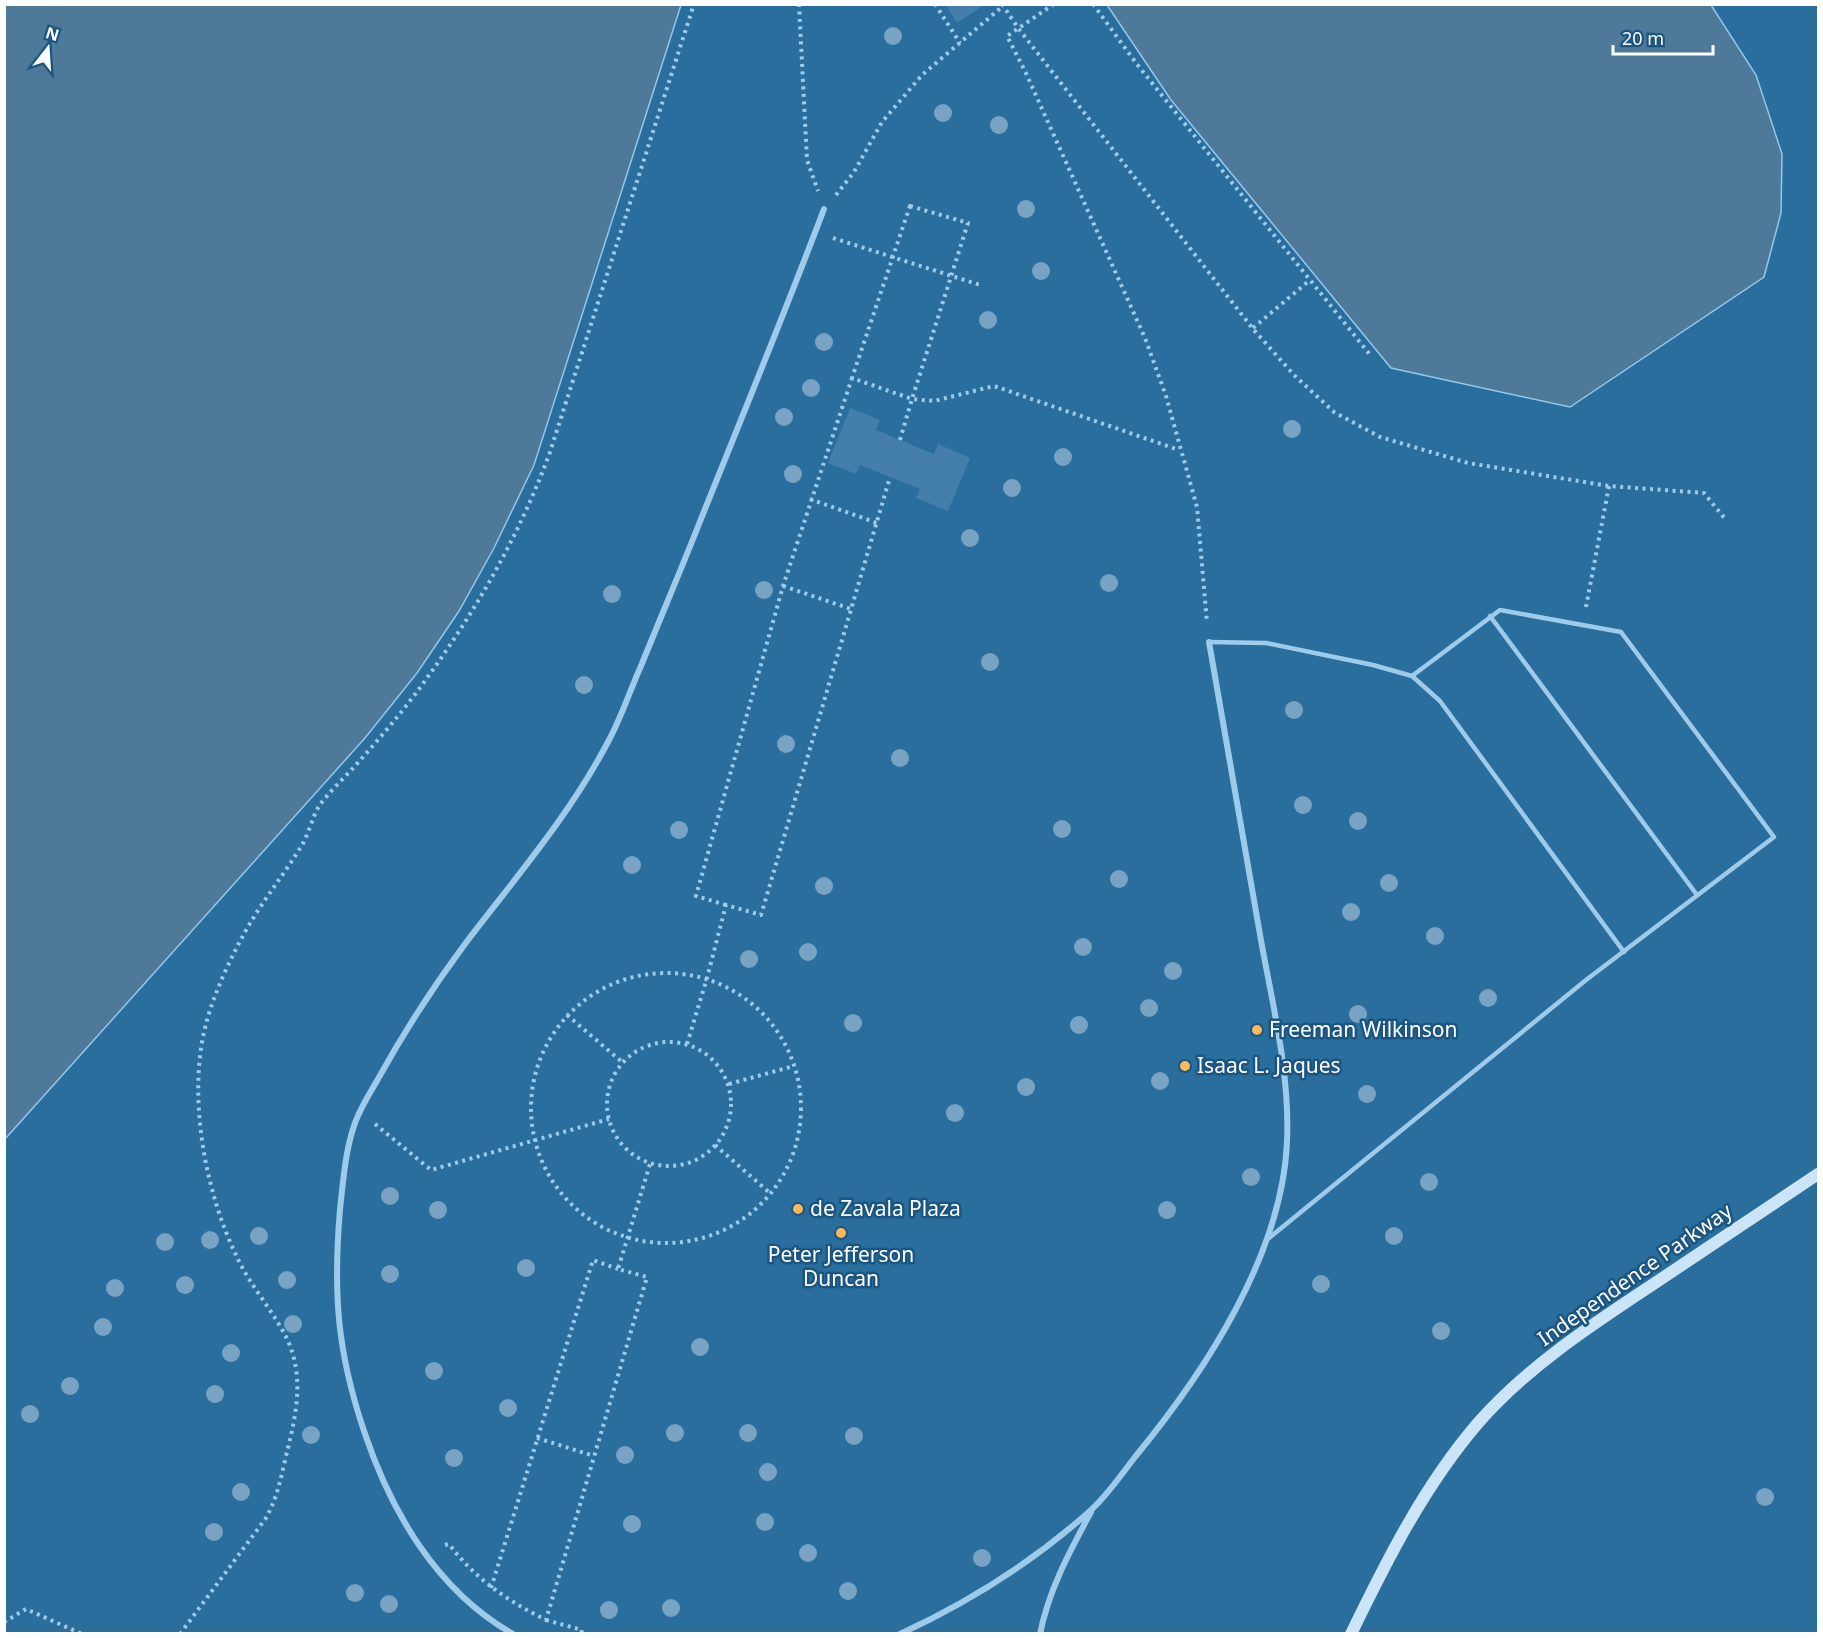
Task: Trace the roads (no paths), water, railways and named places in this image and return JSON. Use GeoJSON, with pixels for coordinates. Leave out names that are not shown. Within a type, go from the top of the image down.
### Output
{"type":"FeatureCollection","features":[{"type":"Feature","properties":{"kind":"main road","name":"Independence Parkway"},"geometry":{"type":"LineString","coordinates":[[1351,1634],[1414,1512],[1477,1424],[1501,1399],[1568,1340],[1818,1174]]}},
{"type":"Feature","properties":{"kind":"street"},"geometry":{"type":"LineString","coordinates":[[513,1634],[466,1601],[445,1579],[421,1549],[375,1466],[349,1384],[342,1351],[336,1282],[338,1238],[352,1131],[360,1111],[393,1051],[427,998],[463,946],[571,805],[610,738],[692,542],[824,209]]}},
{"type":"Feature","properties":{"kind":"street"},"geometry":{"type":"LineString","coordinates":[[1040,1634],[1050,1595],[1062,1566],[1093,1509],[1166,1420],[1235,1309],[1269,1238],[1285,1172],[1287,1141],[1284,1069],[1209,642]]}},
{"type":"Feature","properties":{"kind":"street"},"geometry":{"type":"LineString","coordinates":[[900,1634],[929,1620],[1010,1573],[1093,1509]]}},
{"type":"Feature","properties":{"kind":"lane"},"geometry":{"type":"LineString","coordinates":[[1269,1238],[1586,980],[1774,837],[1621,632],[1500,610],[1412,676]]}},
{"type":"Feature","properties":{"kind":"lane"},"geometry":{"type":"LineString","coordinates":[[1490,616],[1697,894]]}},
{"type":"Feature","properties":{"kind":"lane"},"geometry":{"type":"LineString","coordinates":[[1209,642],[1266,643],[1373,665],[1412,676],[1440,701],[1624,952]]}},
{"type":"Feature","properties":{"kind":"place","name":"Freeman Wilkinson"},"geometry":{"type":"Point","coordinates":[1257,1030]}},
{"type":"Feature","properties":{"kind":"place","name":"Isaac L. Jaques"},"geometry":{"type":"Point","coordinates":[1185,1066]}},
{"type":"Feature","properties":{"kind":"place","name":"de Zavala Plaza"},"geometry":{"type":"Point","coordinates":[798,1209]}},
{"type":"Feature","properties":{"kind":"place","name":"Peter Jefferson Duncan"},"geometry":{"type":"Point","coordinates":[841,1233]}}]}
